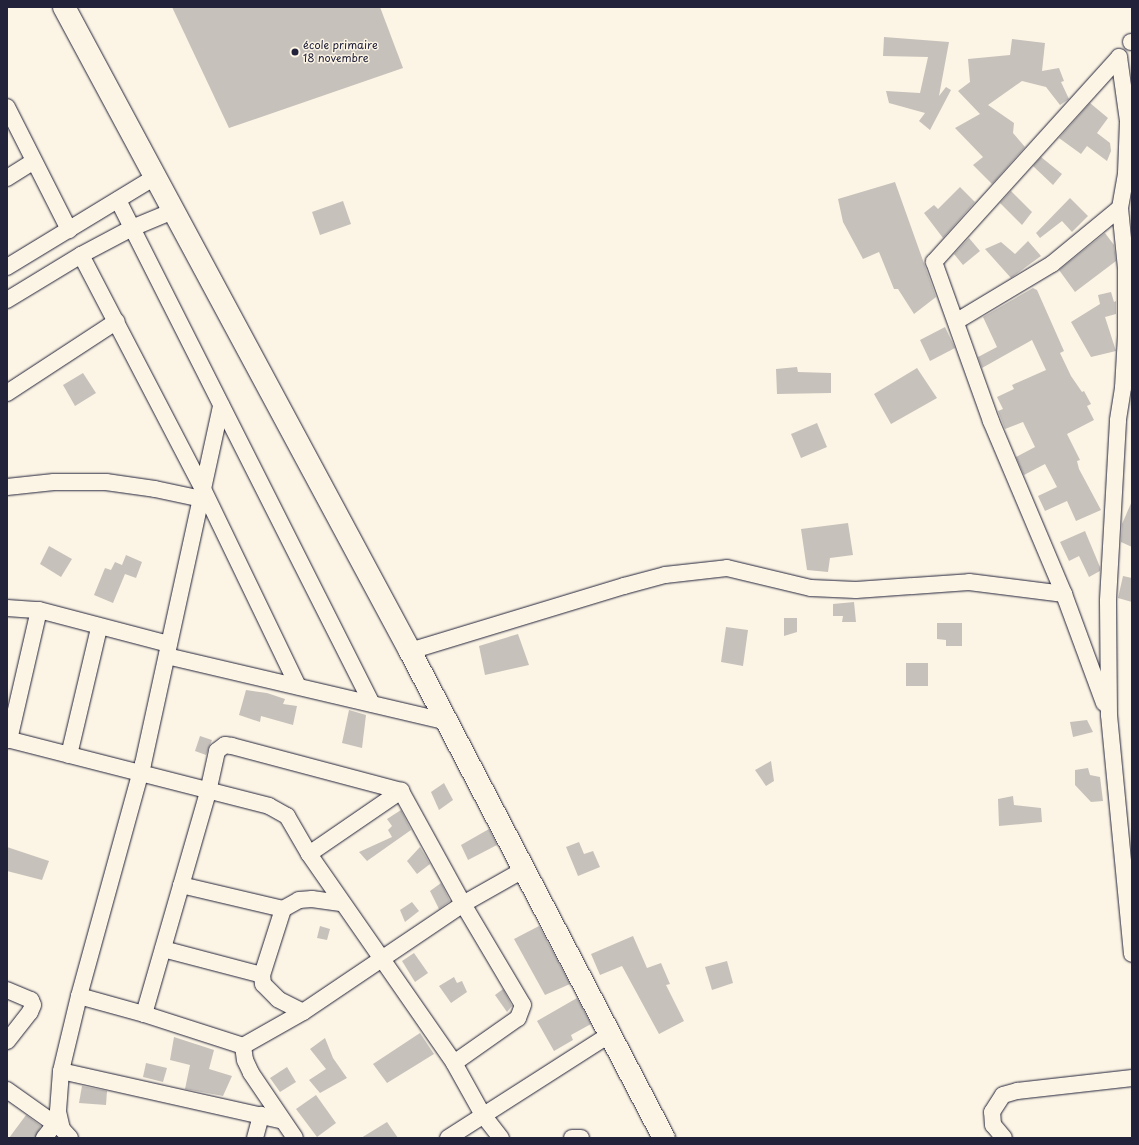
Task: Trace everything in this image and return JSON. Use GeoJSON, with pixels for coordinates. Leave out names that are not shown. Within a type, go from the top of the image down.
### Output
{"type":"FeatureCollection","features":[{"type":"Feature","properties":{"kind":"main road"},"geometry":{"type":"LineString","coordinates":[[64,7],[410,651],[444,721],[524,870],[664,1138]]}},
{"type":"Feature","properties":{"kind":"street"},"geometry":{"type":"LineString","coordinates":[[1109,715],[1064,594],[991,421],[957,321],[934,262],[1119,57],[1128,140],[1120,208],[1128,252],[1129,308],[1123,388],[1118,422],[1108,601],[1109,715],[1132,954]]}},
{"type":"Feature","properties":{"kind":"street"},"geometry":{"type":"LineString","coordinates":[[7,107],[33,162],[69,230]]}},
{"type":"Feature","properties":{"kind":"street"},"geometry":{"type":"LineString","coordinates":[[7,178],[33,162]]}},
{"type":"Feature","properties":{"kind":"street"},"geometry":{"type":"LineString","coordinates":[[7,267],[155,177]]}},
{"type":"Feature","properties":{"kind":"street"},"geometry":{"type":"LineString","coordinates":[[118,200],[372,704]]}},
{"type":"Feature","properties":{"kind":"street"},"geometry":{"type":"LineString","coordinates":[[957,321],[1052,264],[1120,208]]}},
{"type":"Feature","properties":{"kind":"street"},"geometry":{"type":"LineString","coordinates":[[7,300],[81,255],[132,228],[173,211]]}},
{"type":"Feature","properties":{"kind":"street"},"geometry":{"type":"LineString","coordinates":[[81,255],[117,321],[298,686]]}},
{"type":"Feature","properties":{"kind":"street"},"geometry":{"type":"LineString","coordinates":[[7,393],[117,321]]}},
{"type":"Feature","properties":{"kind":"street"},"geometry":{"type":"LineString","coordinates":[[62,1130],[58,1112],[61,1071],[79,996],[140,774],[203,494],[221,406]]}},
{"type":"Feature","properties":{"kind":"street"},"geometry":{"type":"LineString","coordinates":[[7,488],[54,482],[106,482],[203,494]]}},
{"type":"Feature","properties":{"kind":"street"},"geometry":{"type":"LineString","coordinates":[[410,651],[624,586],[666,575],[727,568],[811,588],[856,590],[969,582],[1064,594]]}},
{"type":"Feature","properties":{"kind":"street"},"geometry":{"type":"LineString","coordinates":[[7,608],[39,610],[168,650],[298,686],[444,721]]}},
{"type":"Feature","properties":{"kind":"street"},"geometry":{"type":"LineString","coordinates":[[39,610],[8,740],[276,810],[287,816],[308,854],[454,1063],[483,1115],[500,1138]]}},
{"type":"Feature","properties":{"kind":"street"},"geometry":{"type":"LineString","coordinates":[[68,755],[99,628]]}},
{"type":"Feature","properties":{"kind":"street"},"geometry":{"type":"LineString","coordinates":[[144,1014],[208,792],[217,751],[225,745],[401,791],[463,904],[524,1005],[518,1018],[454,1063]]}},
{"type":"Feature","properties":{"kind":"street"},"geometry":{"type":"LineString","coordinates":[[308,854],[401,791]]}},
{"type":"Feature","properties":{"kind":"street"},"geometry":{"type":"LineString","coordinates":[[79,996],[144,1014],[243,1046],[303,1012],[463,904],[524,870]]}},
{"type":"Feature","properties":{"kind":"street"},"geometry":{"type":"LineString","coordinates":[[181,885],[283,909],[306,899],[342,903]]}},
{"type":"Feature","properties":{"kind":"street"},"geometry":{"type":"LineString","coordinates":[[283,909],[262,975],[263,984],[278,999],[303,1012]]}},
{"type":"Feature","properties":{"kind":"street"},"geometry":{"type":"LineString","coordinates":[[163,949],[262,975]]}},
{"type":"Feature","properties":{"kind":"street"},"geometry":{"type":"LineString","coordinates":[[7,990],[31,1000],[33,1005],[30,1012],[7,1041]]}},
{"type":"Feature","properties":{"kind":"street"},"geometry":{"type":"LineString","coordinates":[[448,1138],[609,1035]]}},
{"type":"Feature","properties":{"kind":"street"},"geometry":{"type":"LineString","coordinates":[[243,1046],[245,1060],[251,1073],[295,1138]]}},
{"type":"Feature","properties":{"kind":"street"},"geometry":{"type":"LineString","coordinates":[[61,1071],[282,1120]]}},
{"type":"Feature","properties":{"kind":"street"},"geometry":{"type":"LineString","coordinates":[[1004,1138],[993,1125],[992,1112],[1003,1095],[1017,1091],[1132,1078]]}},
{"type":"Feature","properties":{"kind":"street"},"geometry":{"type":"LineString","coordinates":[[7,1090],[62,1130]]}},
{"type":"Feature","properties":{"kind":"street"},"geometry":{"type":"LineString","coordinates":[[255,1138],[261,1115]]}},
{"type":"Feature","properties":{"kind":"street"},"geometry":{"type":"LineString","coordinates":[[44,1138],[62,1130]]}},
{"type":"Feature","properties":{"kind":"street"},"geometry":{"type":"LineString","coordinates":[[572,1138],[581,1138]]}},
{"type":"Feature","properties":{"kind":"building","name":"école primaire 18 novembre"},"geometry":{"type":"Polygon","coordinates":[[[172,7],[380,7],[403,68],[229,128],[172,7]]]}},
{"type":"Feature","properties":{"kind":"building"},"geometry":{"type":"Polygon","coordinates":[[[884,37],[949,42],[939,96],[946,87],[951,90],[930,130],[919,121],[925,113],[889,103],[886,91],[920,93],[928,57],[883,56],[884,37]]]}},
{"type":"Feature","properties":{"kind":"building"},"geometry":{"type":"Polygon","coordinates":[[[1012,39],[1045,43],[1042,71],[1059,68],[1064,81],[1061,82],[1069,99],[1060,105],[1046,87],[1022,81],[988,105],[1014,123],[1013,133],[1025,147],[992,184],[973,165],[983,157],[955,128],[980,114],[958,91],[970,82],[968,59],[1010,55],[1012,39]]]}},
{"type":"Feature","properties":{"kind":"building"},"geometry":{"type":"Polygon","coordinates":[[[1090,103],[1108,118],[1097,133],[1110,143],[1111,151],[1107,161],[1087,146],[1081,154],[1059,138],[1090,103]]]}},
{"type":"Feature","properties":{"kind":"building"},"geometry":{"type":"Polygon","coordinates":[[[1041,157],[1062,174],[1053,185],[1033,166],[1041,157]]]}},
{"type":"Feature","properties":{"kind":"building"},"geometry":{"type":"Polygon","coordinates":[[[895,182],[936,297],[914,314],[898,289],[894,289],[879,252],[863,259],[843,222],[838,199],[895,182]]]}},
{"type":"Feature","properties":{"kind":"building"},"geometry":{"type":"Polygon","coordinates":[[[960,187],[975,202],[943,238],[924,213],[934,205],[938,209],[960,187]]]}},
{"type":"Feature","properties":{"kind":"building"},"geometry":{"type":"Polygon","coordinates":[[[1011,191],[1032,212],[1022,225],[1000,203],[1011,191]]]}},
{"type":"Feature","properties":{"kind":"building"},"geometry":{"type":"Polygon","coordinates":[[[1070,198],[1088,216],[1072,232],[1062,221],[1040,238],[1036,233],[1070,198]]]}},
{"type":"Feature","properties":{"kind":"building"},"geometry":{"type":"Polygon","coordinates":[[[343,201],[351,224],[320,235],[312,212],[343,201]]]}},
{"type":"Feature","properties":{"kind":"building"},"geometry":{"type":"Polygon","coordinates":[[[1105,233],[1114,245],[1116,261],[1075,292],[1059,270],[1105,233]]]}},
{"type":"Feature","properties":{"kind":"building"},"geometry":{"type":"Polygon","coordinates":[[[969,238],[980,251],[963,265],[954,254],[969,238]]]}},
{"type":"Feature","properties":{"kind":"building"},"geometry":{"type":"Polygon","coordinates":[[[1028,241],[1041,256],[1011,278],[985,249],[1001,242],[1015,254],[1028,241]]]}},
{"type":"Feature","properties":{"kind":"building"},"geometry":{"type":"Polygon","coordinates":[[[1033,288],[1037,290],[1064,351],[1060,353],[1071,376],[1082,392],[1084,391],[1091,404],[1087,406],[1094,420],[1067,434],[1080,460],[1077,461],[1079,469],[1101,510],[1076,521],[1067,501],[1045,511],[1038,496],[1057,487],[1045,464],[1024,475],[1016,457],[1035,447],[1023,422],[1005,429],[998,411],[1003,409],[997,397],[1014,389],[1012,385],[1046,370],[1032,340],[982,368],[978,357],[997,347],[983,317],[1033,288]]]}},
{"type":"Feature","properties":{"kind":"building"},"geometry":{"type":"Polygon","coordinates":[[[1111,292],[1114,302],[1116,301],[1116,314],[1105,317],[1116,351],[1091,357],[1071,322],[1100,304],[1098,295],[1111,292]]]}},
{"type":"Feature","properties":{"kind":"building"},"geometry":{"type":"Polygon","coordinates":[[[945,327],[955,348],[930,361],[920,340],[945,327]]]}},
{"type":"Feature","properties":{"kind":"building"},"geometry":{"type":"Polygon","coordinates":[[[797,367],[798,372],[831,373],[831,393],[777,394],[776,369],[797,367]]]}},
{"type":"Feature","properties":{"kind":"building"},"geometry":{"type":"Polygon","coordinates":[[[917,368],[937,398],[891,424],[874,394],[917,368]]]}},
{"type":"Feature","properties":{"kind":"building"},"geometry":{"type":"Polygon","coordinates":[[[83,373],[96,393],[75,406],[63,385],[83,373]]]}},
{"type":"Feature","properties":{"kind":"building"},"geometry":{"type":"Polygon","coordinates":[[[817,423],[827,447],[801,458],[791,434],[817,423]]]}},
{"type":"Feature","properties":{"kind":"building"},"geometry":{"type":"Polygon","coordinates":[[[1132,501],[1132,547],[1121,542],[1122,524],[1132,501]]]}},
{"type":"Feature","properties":{"kind":"building"},"geometry":{"type":"Polygon","coordinates":[[[848,523],[853,555],[830,558],[828,572],[807,570],[801,529],[848,523]]]}},
{"type":"Feature","properties":{"kind":"building"},"geometry":{"type":"Polygon","coordinates":[[[1085,531],[1100,567],[1100,571],[1089,577],[1079,556],[1069,561],[1060,542],[1085,531]]]}},
{"type":"Feature","properties":{"kind":"building"},"geometry":{"type":"Polygon","coordinates":[[[49,546],[72,559],[61,577],[40,564],[49,546]]]}},
{"type":"Feature","properties":{"kind":"building"},"geometry":{"type":"Polygon","coordinates":[[[126,555],[142,562],[136,578],[125,574],[113,603],[94,595],[105,568],[111,570],[115,562],[122,565],[126,555]]]}},
{"type":"Feature","properties":{"kind":"building"},"geometry":{"type":"Polygon","coordinates":[[[1123,576],[1132,578],[1132,602],[1118,598],[1123,576]]]}},
{"type":"Feature","properties":{"kind":"building"},"geometry":{"type":"Polygon","coordinates":[[[854,602],[856,622],[842,622],[843,616],[833,616],[833,604],[854,602]]]}},
{"type":"Feature","properties":{"kind":"building"},"geometry":{"type":"Polygon","coordinates":[[[784,618],[797,618],[797,632],[784,636],[784,618]]]}},
{"type":"Feature","properties":{"kind":"building"},"geometry":{"type":"Polygon","coordinates":[[[937,623],[962,623],[962,646],[946,646],[946,640],[937,639],[937,623]]]}},
{"type":"Feature","properties":{"kind":"building"},"geometry":{"type":"Polygon","coordinates":[[[726,627],[748,630],[743,666],[721,662],[726,627]]]}},
{"type":"Feature","properties":{"kind":"building"},"geometry":{"type":"Polygon","coordinates":[[[518,634],[529,665],[485,675],[479,646],[518,634]]]}},
{"type":"Feature","properties":{"kind":"building"},"geometry":{"type":"Polygon","coordinates":[[[906,663],[928,663],[928,686],[906,686],[906,663]]]}},
{"type":"Feature","properties":{"kind":"building"},"geometry":{"type":"Polygon","coordinates":[[[246,690],[267,693],[285,699],[283,704],[297,706],[293,725],[261,716],[260,722],[239,715],[246,690]]]}},
{"type":"Feature","properties":{"kind":"building"},"geometry":{"type":"Polygon","coordinates":[[[349,710],[366,715],[362,748],[342,743],[349,710]]]}},
{"type":"Feature","properties":{"kind":"building"},"geometry":{"type":"Polygon","coordinates":[[[1087,720],[1093,732],[1073,737],[1070,722],[1087,720]]]}},
{"type":"Feature","properties":{"kind":"building"},"geometry":{"type":"Polygon","coordinates":[[[200,736],[212,740],[206,755],[195,751],[200,736]]]}},
{"type":"Feature","properties":{"kind":"building"},"geometry":{"type":"Polygon","coordinates":[[[771,761],[774,781],[766,786],[755,770],[771,761]]]}},
{"type":"Feature","properties":{"kind":"building"},"geometry":{"type":"Polygon","coordinates":[[[1088,768],[1090,775],[1100,777],[1103,801],[1091,802],[1075,785],[1075,770],[1088,768]]]}},
{"type":"Feature","properties":{"kind":"building"},"geometry":{"type":"Polygon","coordinates":[[[444,783],[453,800],[439,810],[431,792],[444,783]]]}},
{"type":"Feature","properties":{"kind":"building"},"geometry":{"type":"Polygon","coordinates":[[[1013,796],[1014,805],[1041,808],[1042,822],[999,826],[998,799],[1013,796]]]}},
{"type":"Feature","properties":{"kind":"building"},"geometry":{"type":"Polygon","coordinates":[[[401,810],[411,830],[367,861],[359,852],[392,837],[388,830],[392,826],[387,819],[401,810]]]}},
{"type":"Feature","properties":{"kind":"building"},"geometry":{"type":"Polygon","coordinates":[[[489,829],[497,845],[468,860],[461,845],[489,829]]]}},
{"type":"Feature","properties":{"kind":"building"},"geometry":{"type":"Polygon","coordinates":[[[579,842],[584,854],[593,851],[600,867],[578,876],[566,847],[579,842]]]}},
{"type":"Feature","properties":{"kind":"building"},"geometry":{"type":"Polygon","coordinates":[[[7,847],[49,861],[42,880],[7,871],[7,847]]]}},
{"type":"Feature","properties":{"kind":"building"},"geometry":{"type":"Polygon","coordinates":[[[420,847],[430,864],[417,874],[407,861],[420,847]]]}},
{"type":"Feature","properties":{"kind":"building"},"geometry":{"type":"Polygon","coordinates":[[[441,883],[450,901],[439,909],[430,891],[441,883]]]}},
{"type":"Feature","properties":{"kind":"building"},"geometry":{"type":"Polygon","coordinates":[[[412,902],[419,911],[405,922],[400,910],[412,902]]]}},
{"type":"Feature","properties":{"kind":"building"},"geometry":{"type":"Polygon","coordinates":[[[320,926],[330,929],[327,940],[317,938],[320,926]]]}},
{"type":"Feature","properties":{"kind":"building"},"geometry":{"type":"Polygon","coordinates":[[[539,926],[570,984],[545,995],[514,939],[539,926]]]}},
{"type":"Feature","properties":{"kind":"building"},"geometry":{"type":"Polygon","coordinates":[[[633,936],[647,968],[661,963],[670,984],[666,985],[684,1021],[659,1034],[622,966],[600,975],[591,954],[633,936]]]}},
{"type":"Feature","properties":{"kind":"building"},"geometry":{"type":"Polygon","coordinates":[[[414,953],[428,973],[415,982],[402,961],[414,953]]]}},
{"type":"Feature","properties":{"kind":"building"},"geometry":{"type":"Polygon","coordinates":[[[727,961],[733,983],[712,990],[705,967],[727,961]]]}},
{"type":"Feature","properties":{"kind":"building"},"geometry":{"type":"Polygon","coordinates":[[[454,977],[457,983],[462,981],[467,992],[451,1003],[439,986],[454,977]]]}},
{"type":"Feature","properties":{"kind":"building"},"geometry":{"type":"Polygon","coordinates":[[[503,989],[512,1006],[507,1012],[495,995],[503,989]]]}},
{"type":"Feature","properties":{"kind":"building"},"geometry":{"type":"Polygon","coordinates":[[[577,998],[591,1024],[571,1035],[573,1040],[554,1051],[537,1021],[577,998]]]}},
{"type":"Feature","properties":{"kind":"building"},"geometry":{"type":"Polygon","coordinates":[[[420,1033],[434,1054],[387,1083],[373,1064],[420,1033]]]}},
{"type":"Feature","properties":{"kind":"building"},"geometry":{"type":"Polygon","coordinates":[[[174,1037],[214,1050],[209,1069],[232,1076],[223,1096],[185,1089],[190,1065],[170,1060],[174,1037]]]}},
{"type":"Feature","properties":{"kind":"building"},"geometry":{"type":"Polygon","coordinates":[[[325,1038],[333,1058],[347,1078],[320,1093],[309,1080],[326,1069],[310,1049],[325,1038]]]}},
{"type":"Feature","properties":{"kind":"building"},"geometry":{"type":"Polygon","coordinates":[[[146,1063],[167,1068],[163,1082],[143,1077],[146,1063]]]}},
{"type":"Feature","properties":{"kind":"building"},"geometry":{"type":"Polygon","coordinates":[[[287,1067],[296,1082],[280,1092],[270,1078],[287,1067]]]}},
{"type":"Feature","properties":{"kind":"building"},"geometry":{"type":"Polygon","coordinates":[[[82,1086],[107,1091],[106,1105],[79,1103],[82,1086]]]}},
{"type":"Feature","properties":{"kind":"building"},"geometry":{"type":"Polygon","coordinates":[[[316,1095],[336,1123],[317,1137],[296,1109],[316,1095]]]}},
{"type":"Feature","properties":{"kind":"building"},"geometry":{"type":"Polygon","coordinates":[[[26,1115],[41,1126],[35,1138],[9,1138],[26,1115]]]}},
{"type":"Feature","properties":{"kind":"building"},"geometry":{"type":"Polygon","coordinates":[[[387,1122],[398,1138],[361,1138],[387,1122]]]}},
{"type":"Feature","properties":{"kind":"place","name":"école primaire 18 novembre"},"geometry":{"type":"Point","coordinates":[295,52]}}]}
